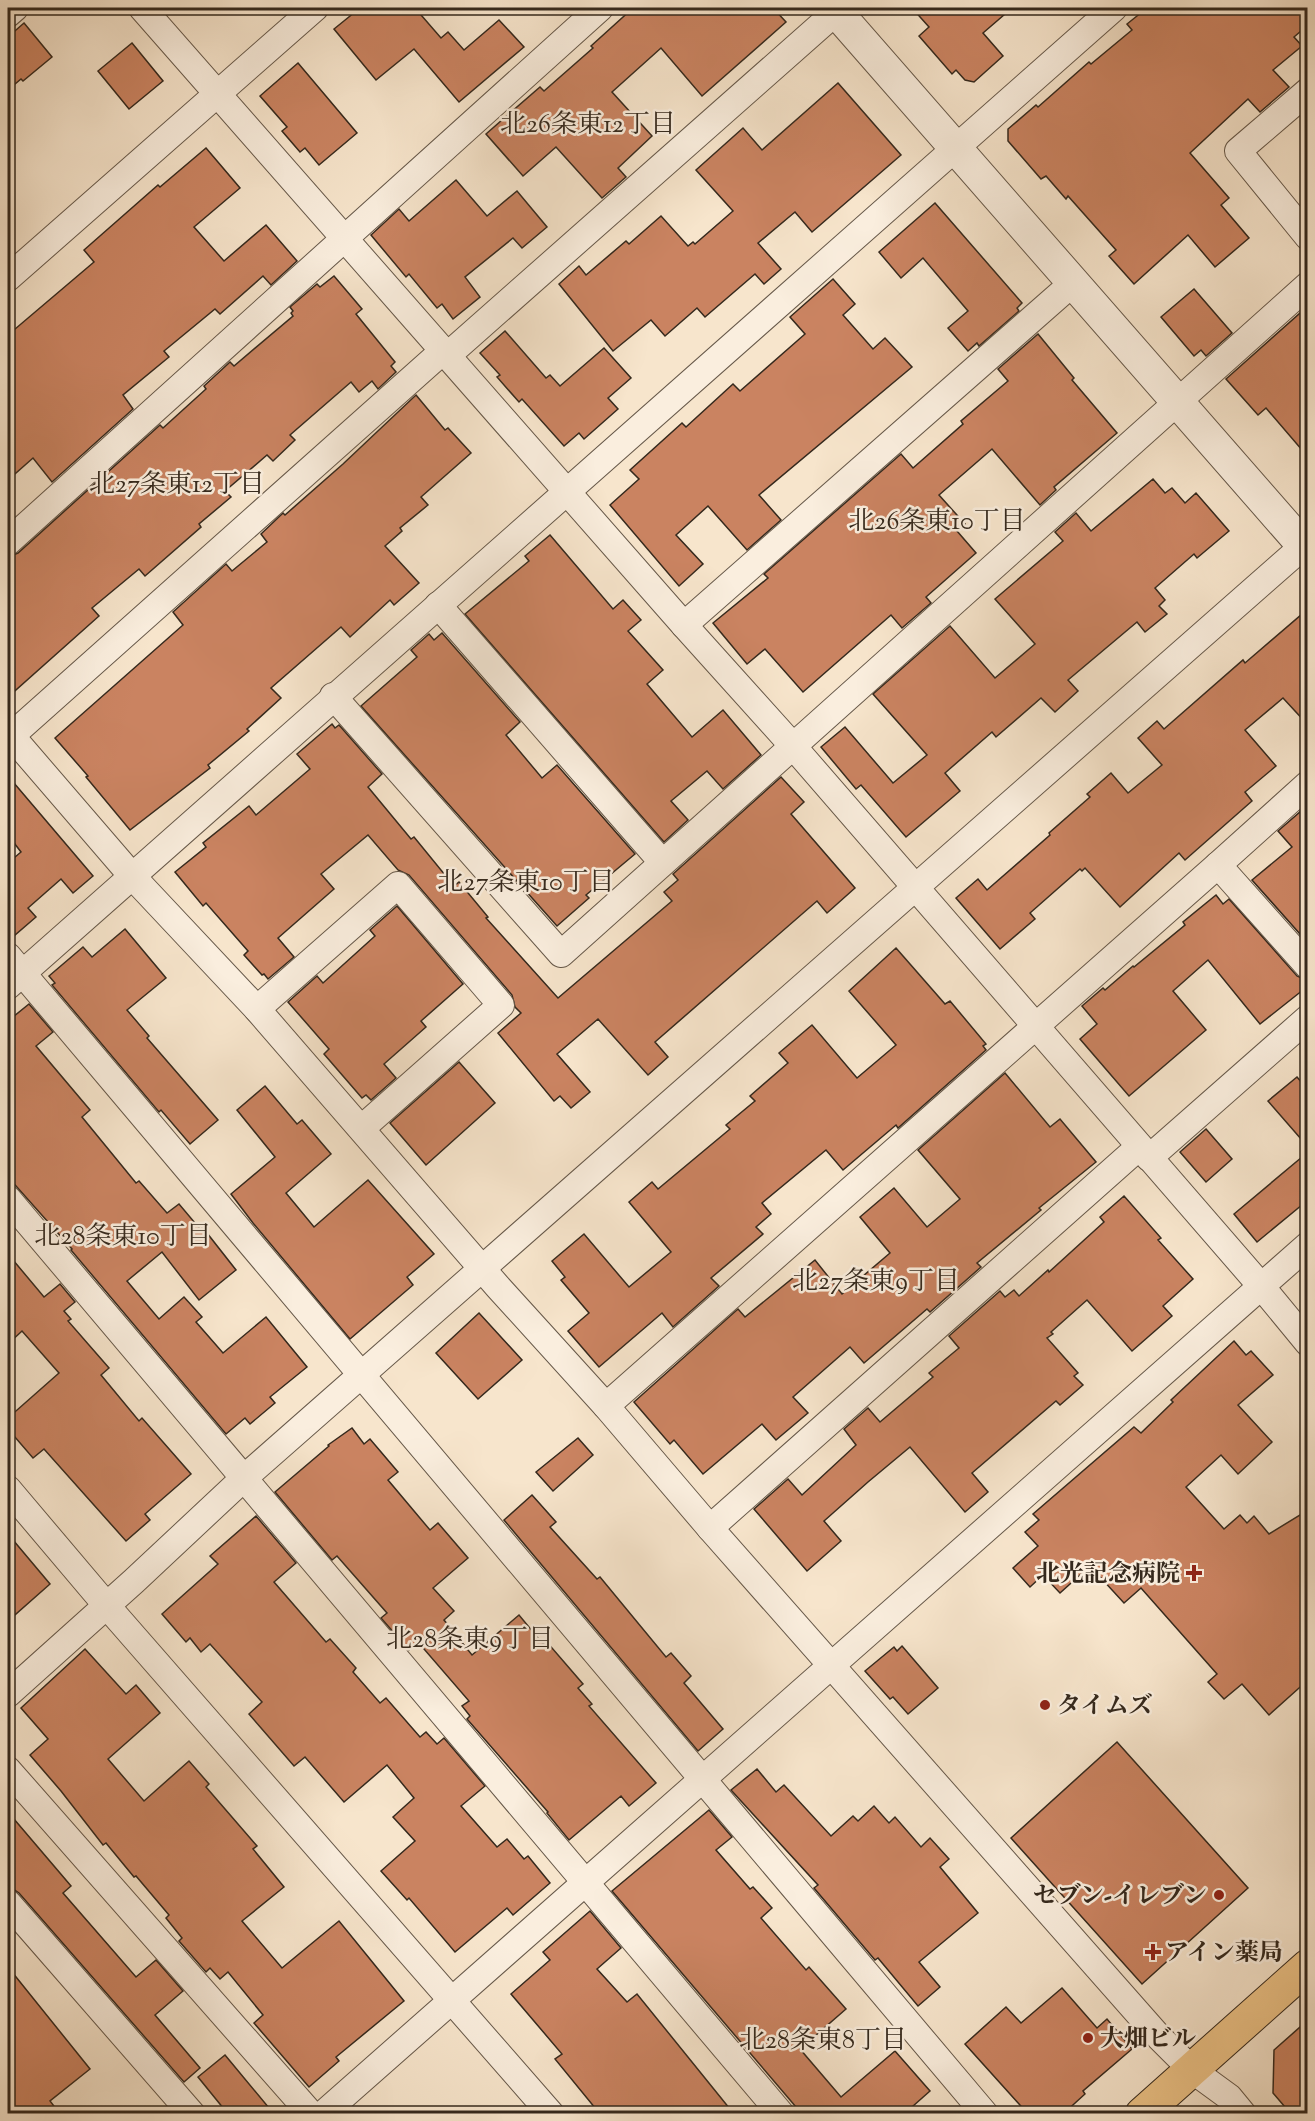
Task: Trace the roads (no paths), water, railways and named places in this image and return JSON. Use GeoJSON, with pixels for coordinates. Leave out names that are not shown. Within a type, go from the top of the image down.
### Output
{"type":"FeatureCollection","features":[{"type":"Feature","properties":{"kind":"main road"},"geometry":{"type":"LineString","coordinates":[[1142,2114],[1308,1966]]}},
{"type":"Feature","properties":{"kind":"street"},"geometry":{"type":"LineString","coordinates":[[8,14],[15,8]]}},
{"type":"Feature","properties":{"kind":"street"},"geometry":{"type":"LineString","coordinates":[[142,8],[684,626],[792,745],[1308,1342]]}},
{"type":"Feature","properties":{"kind":"street"},"geometry":{"type":"LineString","coordinates":[[8,278],[315,8]]}},
{"type":"Feature","properties":{"kind":"street"},"geometry":{"type":"LineString","coordinates":[[8,542],[600,8]]}},
{"type":"Feature","properties":{"kind":"street"},"geometry":{"type":"LineString","coordinates":[[985,2114],[362,1375],[12,972],[132,876],[1114,8]]}},
{"type":"Feature","properties":{"kind":"street"},"geometry":{"type":"LineString","coordinates":[[8,1694],[244,1479],[362,1375],[482,1269],[914,888],[1306,546],[835,9],[9,734],[132,876],[257,1009],[482,1269],[606,1406],[1160,2037],[1192,2070],[1229,2097],[1243,2114]]}},
{"type":"Feature","properties":{"kind":"street"},"geometry":{"type":"LineString","coordinates":[[1308,91],[1238,152],[1308,237]]}},
{"type":"Feature","properties":{"kind":"street"},"geometry":{"type":"LineString","coordinates":[[684,626],[1074,282]]}},
{"type":"Feature","properties":{"kind":"street"},"geometry":{"type":"LineString","coordinates":[[333,696],[561,954],[1308,285]]}},
{"type":"Feature","properties":{"kind":"street"},"geometry":{"type":"LineString","coordinates":[[438,605],[662,862]]}},
{"type":"Feature","properties":{"kind":"street"},"geometry":{"type":"LineString","coordinates":[[606,1406],[1308,784]]}},
{"type":"Feature","properties":{"kind":"street"},"geometry":{"type":"LineString","coordinates":[[1218,865],[1308,966]]}},
{"type":"Feature","properties":{"kind":"street"},"geometry":{"type":"LineString","coordinates":[[257,1009],[398,885],[501,1005],[362,1128]]}},
{"type":"Feature","properties":{"kind":"street"},"geometry":{"type":"LineString","coordinates":[[710,1527],[1144,1152],[1308,1018]]}},
{"type":"Feature","properties":{"kind":"street"},"geometry":{"type":"LineString","coordinates":[[8,1199],[781,2114]]}},
{"type":"Feature","properties":{"kind":"street"},"geometry":{"type":"LineString","coordinates":[[324,2114],[1308,1245]]}},
{"type":"Feature","properties":{"kind":"street"},"geometry":{"type":"LineString","coordinates":[[9,1492],[551,2114]]}},
{"type":"Feature","properties":{"kind":"street"},"geometry":{"type":"LineString","coordinates":[[8,1770],[311,2114]]}},
{"type":"Feature","properties":{"kind":"street"},"geometry":{"type":"LineString","coordinates":[[8,1903],[192,2114]]}},
{"type":"Feature","properties":{"kind":"place","name":"北光記念病院"},"geometry":{"type":"Point","coordinates":[1194,1573]}},
{"type":"Feature","properties":{"kind":"place","name":"タイムズ"},"geometry":{"type":"Point","coordinates":[1045,1705]}},
{"type":"Feature","properties":{"kind":"place","name":"セブン-イレブン"},"geometry":{"type":"Point","coordinates":[1219,1895]}},
{"type":"Feature","properties":{"kind":"place","name":"アイン薬局"},"geometry":{"type":"Point","coordinates":[1153,1952]}},
{"type":"Feature","properties":{"kind":"place","name":"大畑ビル"},"geometry":{"type":"Point","coordinates":[1088,2038]}},
{"type":"Feature","properties":{"kind":"district","name":"北26条東12丁目"},"geometry":{"type":"Point","coordinates":[588,123]}},
{"type":"Feature","properties":{"kind":"district","name":"北27条東12丁目"},"geometry":{"type":"Point","coordinates":[177,483]}},
{"type":"Feature","properties":{"kind":"district","name":"北26条東10丁目"},"geometry":{"type":"Point","coordinates":[937,520]}},
{"type":"Feature","properties":{"kind":"district","name":"北27条東10丁目"},"geometry":{"type":"Point","coordinates":[526,881]}},
{"type":"Feature","properties":{"kind":"district","name":"北28条東10丁目"},"geometry":{"type":"Point","coordinates":[123,1235]}},
{"type":"Feature","properties":{"kind":"district","name":"北27条東9丁目"},"geometry":{"type":"Point","coordinates":[876,1280]}},
{"type":"Feature","properties":{"kind":"district","name":"北28条東9丁目"},"geometry":{"type":"Point","coordinates":[470,1638]}},
{"type":"Feature","properties":{"kind":"district","name":"北28条東8丁目"},"geometry":{"type":"Point","coordinates":[823,2039]}}]}
